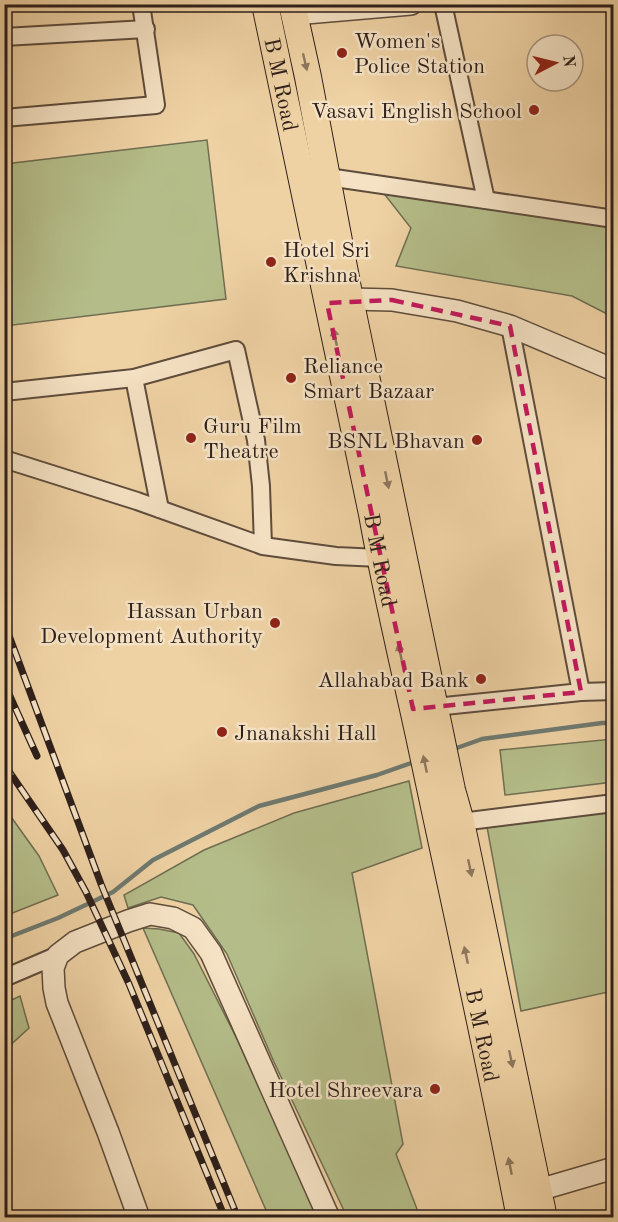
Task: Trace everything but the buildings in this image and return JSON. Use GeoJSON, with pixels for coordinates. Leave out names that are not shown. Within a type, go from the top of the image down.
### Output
{"type":"FeatureCollection","features":[{"type":"Feature","properties":{"kind":"main road"},"geometry":{"type":"LineString","coordinates":[[267,10],[293,9]]}},
{"type":"Feature","properties":{"kind":"main road","name":"B M Road"},"geometry":{"type":"LineString","coordinates":[[293,9],[328,177],[339,301],[380,558],[426,717]]}},
{"type":"Feature","properties":{"kind":"main road","name":"B M Road"},"geometry":{"type":"LineString","coordinates":[[267,10],[302,182],[339,301],[426,717]]}},
{"type":"Feature","properties":{"kind":"main road"},"geometry":{"type":"LineString","coordinates":[[302,182],[328,177]]}},
{"type":"Feature","properties":{"kind":"main road"},"geometry":{"type":"LineString","coordinates":[[426,717],[442,794]]}},
{"type":"Feature","properties":{"kind":"main road","name":"B M Road"},"geometry":{"type":"LineString","coordinates":[[442,794],[461,822],[525,1202]]}},
{"type":"Feature","properties":{"kind":"main road","name":"B M Road"},"geometry":{"type":"LineString","coordinates":[[442,794],[501,1115],[525,1202]]}},
{"type":"Feature","properties":{"kind":"main road"},"geometry":{"type":"LineString","coordinates":[[525,1202],[544,1218]]}},
{"type":"Feature","properties":{"kind":"street"},"geometry":{"type":"LineString","coordinates":[[4,118],[156,105],[141,4]]}},
{"type":"Feature","properties":{"kind":"street"},"geometry":{"type":"LineString","coordinates":[[293,9],[411,4]]}},
{"type":"Feature","properties":{"kind":"street"},"geometry":{"type":"LineString","coordinates":[[443,4],[486,200]]}},
{"type":"Feature","properties":{"kind":"street"},"geometry":{"type":"LineString","coordinates":[[4,38],[146,29]]}},
{"type":"Feature","properties":{"kind":"street"},"geometry":{"type":"LineString","coordinates":[[328,177],[614,219]]}},
{"type":"Feature","properties":{"kind":"street"},"geometry":{"type":"LineString","coordinates":[[339,301],[392,300],[457,311],[510,326],[614,370]]}},
{"type":"Feature","properties":{"kind":"street"},"geometry":{"type":"LineString","coordinates":[[510,326],[581,692]]}},
{"type":"Feature","properties":{"kind":"street"},"geometry":{"type":"LineString","coordinates":[[4,392],[134,378],[236,350],[256,440],[261,486],[263,546]]}},
{"type":"Feature","properties":{"kind":"street"},"geometry":{"type":"LineString","coordinates":[[134,378],[160,509]]}},
{"type":"Feature","properties":{"kind":"street"},"geometry":{"type":"LineString","coordinates":[[4,459],[160,509],[263,546],[336,556],[380,558]]}},
{"type":"Feature","properties":{"kind":"street"},"geometry":{"type":"LineString","coordinates":[[426,717],[581,692],[614,691]]}},
{"type":"Feature","properties":{"kind":"street"},"geometry":{"type":"LineString","coordinates":[[461,822],[614,803]]}},
{"type":"Feature","properties":{"kind":"street"},"geometry":{"type":"LineString","coordinates":[[4,978],[58,955],[75,942],[150,914],[173,918],[193,928],[211,953],[329,1218]]}},
{"type":"Feature","properties":{"kind":"street"},"geometry":{"type":"LineString","coordinates":[[58,955],[53,968],[57,1003],[139,1218]]}},
{"type":"Feature","properties":{"kind":"street"},"geometry":{"type":"LineString","coordinates":[[525,1202],[614,1168]]}},
{"type":"Feature","properties":{"kind":"highlighted area"},"geometry":{"type":"Polygon","coordinates":[[[392,300],[510,326],[581,692],[413,709],[327,303],[392,300]]]}},
{"type":"Feature","properties":{"kind":"green space"},"geometry":{"type":"Polygon","coordinates":[[[207,140],[226,299],[5,326],[5,164],[207,140]]]}},
{"type":"Feature","properties":{"kind":"green space"},"geometry":{"type":"Polygon","coordinates":[[[382,191],[613,228],[613,317],[572,296],[396,266],[411,228],[382,191]]]}},
{"type":"Feature","properties":{"kind":"green space"},"geometry":{"type":"Polygon","coordinates":[[[613,739],[613,782],[505,795],[500,750],[613,739]]]}},
{"type":"Feature","properties":{"kind":"green space"},"geometry":{"type":"Polygon","coordinates":[[[409,781],[422,848],[352,873],[403,1144],[396,1154],[420,1217],[347,1217],[274,1062],[227,954],[193,905],[161,897],[128,908],[124,895],[204,850],[294,813],[409,781]]]}},
{"type":"Feature","properties":{"kind":"green space"},"geometry":{"type":"Polygon","coordinates":[[[4,807],[39,856],[58,895],[5,916],[4,807]]]}},
{"type":"Feature","properties":{"kind":"green space"},"geometry":{"type":"Polygon","coordinates":[[[606,812],[614,854],[613,991],[521,1011],[487,827],[606,812]]]}},
{"type":"Feature","properties":{"kind":"green space"},"geometry":{"type":"Polygon","coordinates":[[[143,928],[179,933],[194,954],[238,1041],[318,1217],[269,1217],[143,928]]]}},
{"type":"Feature","properties":{"kind":"green space"},"geometry":{"type":"Polygon","coordinates":[[[20,996],[29,1028],[5,1050],[5,1003],[20,996]]]}},
{"type":"Feature","properties":{"kind":"waterway"},"geometry":{"type":"LineString","coordinates":[[451,750],[482,739],[614,723]]}},
{"type":"Feature","properties":{"kind":"waterway"},"geometry":{"type":"LineString","coordinates":[[4,939],[58,918],[113,892],[153,860],[259,806],[377,775],[417,761]]}},
{"type":"Feature","properties":{"kind":"railway"},"geometry":{"type":"LineString","coordinates":[[4,622],[101,884],[238,1218]]}},
{"type":"Feature","properties":{"kind":"railway"},"geometry":{"type":"LineString","coordinates":[[4,683],[37,756]]}},
{"type":"Feature","properties":{"kind":"railway"},"geometry":{"type":"LineString","coordinates":[[4,764],[63,850],[86,892],[129,984],[225,1218]]}},
{"type":"Feature","properties":{"kind":"place","name":"Women's Police Station"},"geometry":{"type":"Point","coordinates":[342,53]}},
{"type":"Feature","properties":{"kind":"place","name":"Vasavi English School"},"geometry":{"type":"Point","coordinates":[534,110]}},
{"type":"Feature","properties":{"kind":"place","name":"Hotel Sri Krishna"},"geometry":{"type":"Point","coordinates":[271,262]}},
{"type":"Feature","properties":{"kind":"place","name":"Reliance Smart Bazaar"},"geometry":{"type":"Point","coordinates":[291,378]}},
{"type":"Feature","properties":{"kind":"place","name":"Guru Film Theatre"},"geometry":{"type":"Point","coordinates":[191,438]}},
{"type":"Feature","properties":{"kind":"place","name":"BSNL Bhavan"},"geometry":{"type":"Point","coordinates":[477,440]}},
{"type":"Feature","properties":{"kind":"place","name":"Hassan Urban Development Authority"},"geometry":{"type":"Point","coordinates":[275,623]}},
{"type":"Feature","properties":{"kind":"place","name":"Allahabad Bank"},"geometry":{"type":"Point","coordinates":[481,679]}},
{"type":"Feature","properties":{"kind":"place","name":"Jnanakshi Hall"},"geometry":{"type":"Point","coordinates":[222,732]}},
{"type":"Feature","properties":{"kind":"place","name":"Hotel Shreevara"},"geometry":{"type":"Point","coordinates":[435,1089]}}]}
